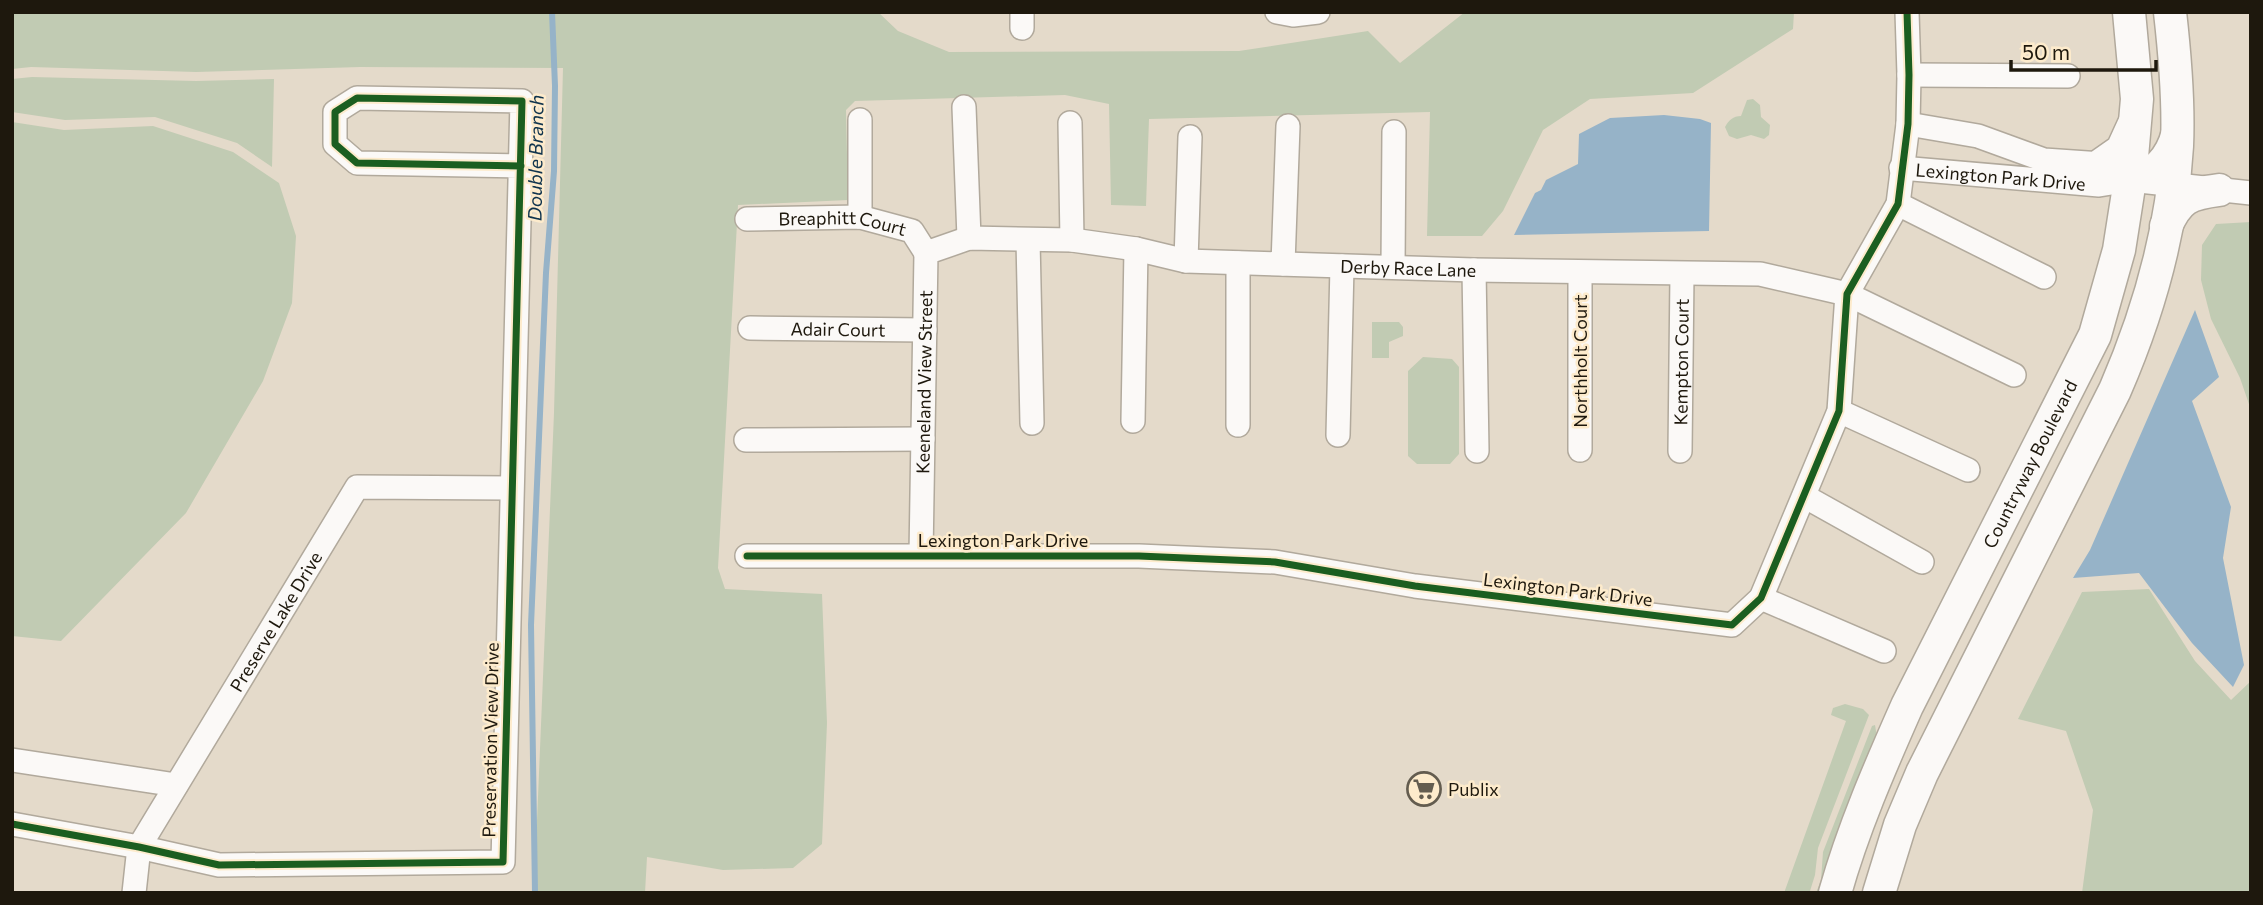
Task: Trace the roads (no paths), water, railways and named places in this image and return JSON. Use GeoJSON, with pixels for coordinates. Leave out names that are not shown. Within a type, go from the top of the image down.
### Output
{"type":"FeatureCollection","features":[{"type":"Feature","properties":{"kind":"street"},"geometry":{"type":"LineString","coordinates":[[1277,12],[1293,15],[1318,12]]}},
{"type":"Feature","properties":{"kind":"street","name":"Lexington Park Drive"},"geometry":{"type":"LineString","coordinates":[[747,556],[1139,556],[1275,562],[1415,586],[1732,625],[1761,598],[1839,411],[1847,294],[1898,204],[1908,124],[1907,12]]}},
{"type":"Feature","properties":{"kind":"street","name":"Countryway Boulevard"},"geometry":{"type":"LineString","coordinates":[[1835,893],[1846,856],[1903,715],[2095,335],[2119,250],[2130,180],[2137,99],[2129,12]]}},
{"type":"Feature","properties":{"kind":"street"},"geometry":{"type":"LineString","coordinates":[[2145,12],[2152,82],[2152,131],[2172,144],[2189,170],[2219,190]]}},
{"type":"Feature","properties":{"kind":"street"},"geometry":{"type":"LineString","coordinates":[[2170,12],[2174,46],[2172,144]]}},
{"type":"Feature","properties":{"kind":"street"},"geometry":{"type":"LineString","coordinates":[[1880,893],[1900,825],[1934,751],[2115,390],[2136,342],[2152,292],[2164,231],[2172,144],[2183,71],[2184,12]]}},
{"type":"Feature","properties":{"kind":"street"},"geometry":{"type":"LineString","coordinates":[[1909,75],[2068,76]]}},
{"type":"Feature","properties":{"kind":"street","name":"Preservation View Drive"},"geometry":{"type":"LineString","coordinates":[[12,824],[139,847],[219,865],[503,862],[511,488],[521,166],[522,101],[356,98],[335,112],[335,145],[357,163],[521,166]]}},
{"type":"Feature","properties":{"kind":"street"},"geometry":{"type":"LineString","coordinates":[[926,253],[969,238],[964,107]]}},
{"type":"Feature","properties":{"kind":"street"},"geometry":{"type":"LineString","coordinates":[[2100,174],[2122,150],[2135,118]]}},
{"type":"Feature","properties":{"kind":"street"},"geometry":{"type":"LineString","coordinates":[[859,120],[860,217]]}},
{"type":"Feature","properties":{"kind":"street"},"geometry":{"type":"LineString","coordinates":[[1070,124],[1072,240]]}},
{"type":"Feature","properties":{"kind":"street","name":"Lexington Park Drive"},"geometry":{"type":"LineString","coordinates":[[1908,124],[1978,136],[2043,171]]}},
{"type":"Feature","properties":{"kind":"street"},"geometry":{"type":"LineString","coordinates":[[1283,264],[1288,126]]}},
{"type":"Feature","properties":{"kind":"street"},"geometry":{"type":"LineString","coordinates":[[1392,268],[1394,132]]}},
{"type":"Feature","properties":{"kind":"street"},"geometry":{"type":"LineString","coordinates":[[1186,261],[1190,137]]}},
{"type":"Feature","properties":{"kind":"street","name":"Lexington Park Drive"},"geometry":{"type":"LineString","coordinates":[[1901,168],[2043,171],[2100,174],[2130,180],[2172,144],[2219,190],[2251,193]]}},
{"type":"Feature","properties":{"kind":"street","name":"Lexington Park Drive"},"geometry":{"type":"LineString","coordinates":[[2100,174],[2121,213],[2123,224]]}},
{"type":"Feature","properties":{"kind":"street"},"geometry":{"type":"LineString","coordinates":[[2065,488],[2071,461],[2136,291],[2147,244],[2150,229],[2148,217],[2139,191],[2130,180]]}},
{"type":"Feature","properties":{"kind":"street"},"geometry":{"type":"LineString","coordinates":[[2164,231],[2174,210],[2186,197],[2219,190]]}},
{"type":"Feature","properties":{"kind":"street"},"geometry":{"type":"LineString","coordinates":[[1898,204],[2044,277]]}},
{"type":"Feature","properties":{"kind":"street","name":"Breaphitt Court"},"geometry":{"type":"LineString","coordinates":[[747,219],[860,217],[912,231],[926,253]]}},
{"type":"Feature","properties":{"kind":"street","name":"Derby Race Lane"},"geometry":{"type":"LineString","coordinates":[[969,238],[1072,240],[1136,249],[1186,261],[1580,273],[1760,274],[1847,294],[2014,375]]}},
{"type":"Feature","properties":{"kind":"street"},"geometry":{"type":"LineString","coordinates":[[1028,240],[1032,424]]}},
{"type":"Feature","properties":{"kind":"street"},"geometry":{"type":"LineString","coordinates":[[1133,421],[1136,249]]}},
{"type":"Feature","properties":{"kind":"street","name":"Keeneland View Street"},"geometry":{"type":"LineString","coordinates":[[921,555],[926,253]]}},
{"type":"Feature","properties":{"kind":"street"},"geometry":{"type":"LineString","coordinates":[[1238,263],[1238,425]]}},
{"type":"Feature","properties":{"kind":"street"},"geometry":{"type":"LineString","coordinates":[[1338,435],[1342,266]]}},
{"type":"Feature","properties":{"kind":"street"},"geometry":{"type":"LineString","coordinates":[[1475,270],[1477,451]]}},
{"type":"Feature","properties":{"kind":"street","name":"Northholt Court"},"geometry":{"type":"LineString","coordinates":[[1580,273],[1580,450]]}},
{"type":"Feature","properties":{"kind":"street","name":"Kempton Court"},"geometry":{"type":"LineString","coordinates":[[1680,451],[1682,274]]}},
{"type":"Feature","properties":{"kind":"street","name":"Adair Court"},"geometry":{"type":"LineString","coordinates":[[750,328],[925,330]]}},
{"type":"Feature","properties":{"kind":"street"},"geometry":{"type":"LineString","coordinates":[[1839,411],[1968,470]]}},
{"type":"Feature","properties":{"kind":"street"},"geometry":{"type":"LineString","coordinates":[[746,440],[923,439]]}},
{"type":"Feature","properties":{"kind":"street","name":"Preserve Lake Drive"},"geometry":{"type":"LineString","coordinates":[[134,893],[139,847],[357,487],[511,488]]}},
{"type":"Feature","properties":{"kind":"street"},"geometry":{"type":"LineString","coordinates":[[1804,496],[1922,562]]}},
{"type":"Feature","properties":{"kind":"street"},"geometry":{"type":"LineString","coordinates":[[1761,598],[1884,651]]}},
{"type":"Feature","properties":{"kind":"street"},"geometry":{"type":"LineString","coordinates":[[1856,893],[1902,742],[1903,715],[1924,716],[1932,732],[1934,751]]}},
{"type":"Feature","properties":{"kind":"street"},"geometry":{"type":"LineString","coordinates":[[12,760],[176,785]]}},
{"type":"Feature","properties":{"kind":"water"},"geometry":{"type":"Polygon","coordinates":[[[1664,115],[1711,123],[1709,231],[1514,235],[1535,193],[1541,190],[1546,180],[1578,164],[1579,134],[1610,118],[1664,115]]]}},
{"type":"Feature","properties":{"kind":"water"},"geometry":{"type":"Polygon","coordinates":[[[2195,310],[2219,377],[2192,401],[2231,507],[2223,558],[2244,665],[2233,687],[2192,643],[2139,573],[2073,578],[2090,550],[2195,310]]]}},
{"type":"Feature","properties":{"kind":"waterway","name":"Double Branch"},"geometry":{"type":"LineString","coordinates":[[535,893],[531,625],[546,273],[554,171],[552,12]]}},
{"type":"Feature","properties":{"kind":"place","name":"Publix"},"geometry":{"type":"Point","coordinates":[1424,789]}}]}
